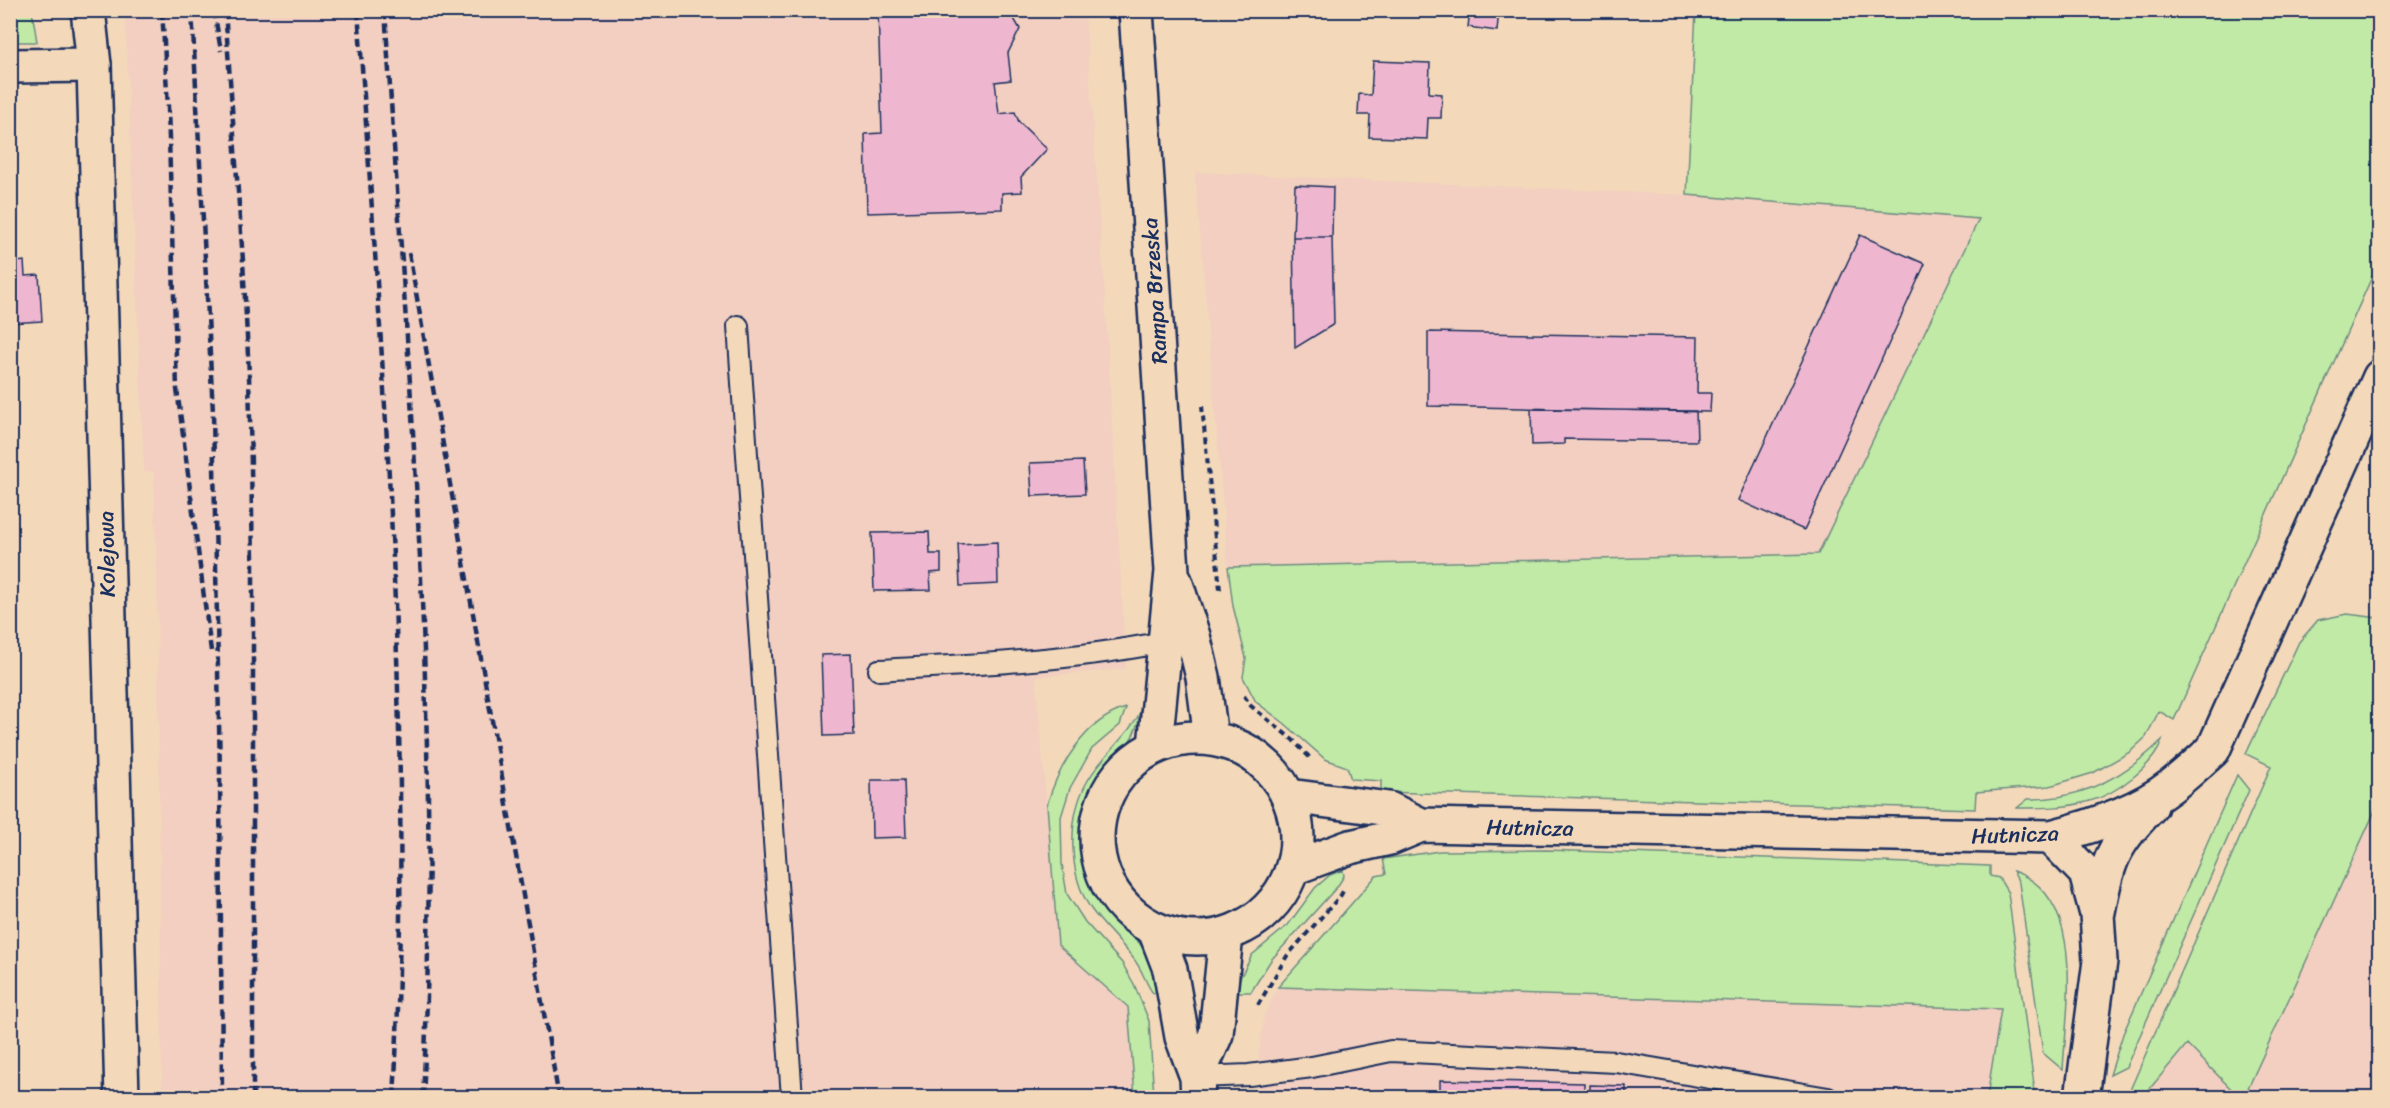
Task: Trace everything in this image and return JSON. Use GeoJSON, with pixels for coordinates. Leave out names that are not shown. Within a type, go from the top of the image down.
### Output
{"type":"FeatureCollection","features":[{"type":"Feature","properties":{"kind":"main road","name":"Kolejowa"},"geometry":{"type":"LineString","coordinates":[[88,10],[94,64],[122,1098]]}},
{"type":"Feature","properties":{"kind":"main road","name":"Rampa Brzeska"},"geometry":{"type":"LineString","coordinates":[[1136,10],[1172,571],[1179,639],[1155,746]]}},
{"type":"Feature","properties":{"kind":"main road"},"geometry":{"type":"LineString","coordinates":[[10,66],[94,64]]}},
{"type":"Feature","properties":{"kind":"main road","name":"Hutnicza"},"geometry":{"type":"LineString","coordinates":[[1293,868],[1350,847],[1390,838],[1421,825],[2051,837],[2088,828],[2126,812],[2169,788],[2213,750],[2377,390]]}},
{"type":"Feature","properties":{"kind":"main road","name":"Rampa Brzeska"},"geometry":{"type":"LineString","coordinates":[[1179,639],[1203,677],[1211,738]]}},
{"type":"Feature","properties":{"kind":"main road"},"geometry":{"type":"LineString","coordinates":[[1182,738],[1211,738],[1235,745],[1257,757],[1276,775],[1289,796],[1296,820],[1297,836],[1293,868],[1278,898],[1255,920],[1226,935],[1202,939],[1178,937],[1155,930],[1128,911],[1108,885],[1098,854],[1098,821],[1108,790],[1128,764],[1155,746],[1182,738]]}},
{"type":"Feature","properties":{"kind":"main road"},"geometry":{"type":"LineString","coordinates":[[2097,914],[2102,885],[2114,850],[2129,828],[2169,788]]}},
{"type":"Feature","properties":{"kind":"main road","name":"Hutnicza"},"geometry":{"type":"LineString","coordinates":[[1289,796],[1389,809],[1421,825]]}},
{"type":"Feature","properties":{"kind":"main road"},"geometry":{"type":"LineString","coordinates":[[2051,837],[2086,873],[2097,914],[2100,961],[2082,1098]]}},
{"type":"Feature","properties":{"kind":"main road"},"geometry":{"type":"LineString","coordinates":[[1155,930],[1170,969],[1182,1036],[1198,1087]]}},
{"type":"Feature","properties":{"kind":"main road"},"geometry":{"type":"LineString","coordinates":[[1198,1087],[1216,1034],[1226,935]]}},
{"type":"Feature","properties":{"kind":"lane"},"geometry":{"type":"LineString","coordinates":[[738,326],[792,1098]]}},
{"type":"Feature","properties":{"kind":"lane"},"geometry":{"type":"LineString","coordinates":[[879,670],[1024,662],[1136,649],[1179,639]]}},
{"type":"Feature","properties":{"kind":"lane"},"geometry":{"type":"LineString","coordinates":[[1198,1087],[1249,1075],[1312,1067],[1391,1051],[1616,1062],[1828,1098]]}},
{"type":"Feature","properties":{"kind":"path"},"geometry":{"type":"LineString","coordinates":[[1201,404],[1221,597]]}},
{"type":"Feature","properties":{"kind":"path"},"geometry":{"type":"LineString","coordinates":[[1241,692],[1251,706],[1293,740],[1317,764]]}},
{"type":"Feature","properties":{"kind":"path"},"geometry":{"type":"LineString","coordinates":[[1257,1006],[1287,956],[1341,895],[1352,870],[1350,847]]}},
{"type":"Feature","properties":{"kind":"shaded area"},"geometry":{"type":"Polygon","coordinates":[[[125,11],[1085,11],[1104,279],[1126,669],[1036,677],[1058,945],[1128,1007],[1135,1097],[162,1097],[154,472],[144,472],[125,11]]]}},
{"type":"Feature","properties":{"kind":"shaded area"},"geometry":{"type":"Polygon","coordinates":[[[1195,172],[1687,195],[1979,218],[1818,554],[1228,567],[1195,172]]]}},
{"type":"Feature","properties":{"kind":"shaded area"},"geometry":{"type":"Polygon","coordinates":[[[2379,802],[2379,1097],[2244,1097],[2379,802]]]}},
{"type":"Feature","properties":{"kind":"shaded area"},"geometry":{"type":"Polygon","coordinates":[[[1278,987],[2002,1009],[1987,1097],[1258,1098],[1259,1053],[1264,1016],[1278,987]]]}},
{"type":"Feature","properties":{"kind":"shaded area"},"geometry":{"type":"Polygon","coordinates":[[[2186,1044],[2239,1097],[2147,1098],[2147,1092],[2186,1044]]]}},
{"type":"Feature","properties":{"kind":"green space"},"geometry":{"type":"Polygon","coordinates":[[[10,11],[32,11],[37,42],[11,42],[10,11]]]}},
{"type":"Feature","properties":{"kind":"green space"},"geometry":{"type":"Polygon","coordinates":[[[1696,11],[2379,11],[2379,261],[2174,720],[2159,711],[2146,737],[2130,752],[2093,773],[2050,786],[1976,792],[1975,809],[1381,792],[1381,781],[1351,779],[1347,767],[1325,759],[1256,702],[1243,677],[1246,658],[1233,606],[1228,567],[1818,554],[1979,219],[1687,195],[1696,11]]]}},
{"type":"Feature","properties":{"kind":"green space"},"geometry":{"type":"Polygon","coordinates":[[[2347,614],[2379,618],[2379,802],[2244,1097],[2239,1097],[2187,1044],[2147,1092],[2147,1097],[2127,1097],[2271,766],[2246,754],[2299,642],[2318,620],[2347,614]]]}},
{"type":"Feature","properties":{"kind":"green space"},"geometry":{"type":"Polygon","coordinates":[[[1126,708],[1120,725],[1092,749],[1070,788],[1061,817],[1062,864],[1067,894],[1085,922],[1122,963],[1134,984],[1149,1021],[1154,1097],[1135,1097],[1128,1007],[1058,945],[1047,805],[1058,776],[1075,747],[1098,723],[1126,708]]]}},
{"type":"Feature","properties":{"kind":"green space"},"geometry":{"type":"Polygon","coordinates":[[[1142,709],[1128,744],[1107,767],[1092,795],[1085,817],[1083,852],[1085,865],[1099,901],[1115,922],[1136,939],[1149,958],[1159,993],[1153,993],[1128,952],[1091,909],[1083,895],[1074,863],[1073,829],[1080,796],[1093,772],[1130,728],[1142,709]]]}},
{"type":"Feature","properties":{"kind":"green space"},"geometry":{"type":"Polygon","coordinates":[[[2162,740],[2158,750],[2143,768],[2111,792],[2081,803],[2045,808],[2017,808],[2028,799],[2066,795],[2101,784],[2133,765],[2162,740]]]}},
{"type":"Feature","properties":{"kind":"green space"},"geometry":{"type":"Polygon","coordinates":[[[2237,775],[2249,790],[2126,1067],[2110,1075],[2123,1034],[2237,775]]]}},
{"type":"Feature","properties":{"kind":"green space"},"geometry":{"type":"Polygon","coordinates":[[[1547,850],[1990,866],[1990,876],[1999,878],[2008,893],[2035,1092],[2057,1094],[2055,1098],[1987,1097],[2001,1009],[1278,987],[1376,876],[1386,874],[1383,859],[1440,851],[1547,850]]]}},
{"type":"Feature","properties":{"kind":"green space"},"geometry":{"type":"Polygon","coordinates":[[[1343,870],[1344,876],[1337,887],[1271,960],[1251,992],[1233,992],[1252,955],[1288,925],[1315,888],[1330,875],[1343,870]]]}},
{"type":"Feature","properties":{"kind":"green space"},"geometry":{"type":"Polygon","coordinates":[[[2013,871],[2037,884],[2053,904],[2063,929],[2068,987],[2063,1070],[2043,1053],[2019,883],[2013,871]]]}},
{"type":"Feature","properties":{"kind":"building"},"geometry":{"type":"Polygon","coordinates":[[[878,10],[1009,10],[1020,29],[1008,53],[1011,80],[995,82],[999,114],[1015,112],[1019,122],[1047,149],[1021,177],[1022,192],[1002,193],[1002,209],[867,213],[865,134],[882,133],[878,10]]]}},
{"type":"Feature","properties":{"kind":"building"},"geometry":{"type":"Polygon","coordinates":[[[1470,10],[1499,10],[1497,31],[1468,27],[1470,10]]]}},
{"type":"Feature","properties":{"kind":"building"},"geometry":{"type":"Polygon","coordinates":[[[1373,61],[1430,63],[1429,93],[1442,94],[1441,118],[1428,118],[1427,139],[1369,137],[1370,115],[1358,115],[1359,94],[1371,95],[1373,61]]]}},
{"type":"Feature","properties":{"kind":"building"},"geometry":{"type":"Polygon","coordinates":[[[1295,185],[1333,187],[1332,237],[1293,237],[1295,185]]]}},
{"type":"Feature","properties":{"kind":"building"},"geometry":{"type":"Polygon","coordinates":[[[1860,235],[1925,264],[1804,530],[1738,500],[1860,235]]]}},
{"type":"Feature","properties":{"kind":"building"},"geometry":{"type":"Polygon","coordinates":[[[1293,237],[1332,237],[1334,324],[1295,348],[1293,237]]]}},
{"type":"Feature","properties":{"kind":"building"},"geometry":{"type":"Polygon","coordinates":[[[24,261],[25,276],[39,275],[42,321],[10,323],[10,263],[24,261]]]}},
{"type":"Feature","properties":{"kind":"building"},"geometry":{"type":"Polygon","coordinates":[[[1428,332],[1698,337],[1697,393],[1711,393],[1710,412],[1428,406],[1428,332]]]}},
{"type":"Feature","properties":{"kind":"building"},"geometry":{"type":"Polygon","coordinates":[[[1531,409],[1696,411],[1697,441],[1564,439],[1564,444],[1532,445],[1531,409]]]}},
{"type":"Feature","properties":{"kind":"building"},"geometry":{"type":"Polygon","coordinates":[[[1083,461],[1085,494],[1032,496],[1030,463],[1083,461]]]}},
{"type":"Feature","properties":{"kind":"building"},"geometry":{"type":"Polygon","coordinates":[[[929,532],[930,554],[941,554],[941,572],[930,573],[931,590],[874,591],[872,533],[929,532]]]}},
{"type":"Feature","properties":{"kind":"building"},"geometry":{"type":"Polygon","coordinates":[[[997,542],[998,584],[960,586],[958,544],[997,542]]]}},
{"type":"Feature","properties":{"kind":"building"},"geometry":{"type":"Polygon","coordinates":[[[851,654],[854,735],[824,736],[821,655],[851,654]]]}},
{"type":"Feature","properties":{"kind":"building"},"geometry":{"type":"Polygon","coordinates":[[[871,780],[904,780],[906,837],[872,838],[871,780]]]}},
{"type":"Feature","properties":{"kind":"building"},"geometry":{"type":"Polygon","coordinates":[[[1440,1080],[1584,1083],[1584,1098],[1440,1098],[1440,1080]]]}},
{"type":"Feature","properties":{"kind":"building"},"geometry":{"type":"Polygon","coordinates":[[[1590,1085],[1626,1086],[1626,1098],[1590,1098],[1590,1085]]]}},
{"type":"Feature","properties":{"kind":"railway"},"geometry":{"type":"LineString","coordinates":[[162,10],[168,107],[177,389],[211,651]]}},
{"type":"Feature","properties":{"kind":"railway"},"geometry":{"type":"LineString","coordinates":[[192,10],[213,412],[220,774],[222,1098]]}},
{"type":"Feature","properties":{"kind":"railway"},"geometry":{"type":"LineString","coordinates":[[214,10],[221,51]]}},
{"type":"Feature","properties":{"kind":"railway"},"geometry":{"type":"LineString","coordinates":[[225,10],[249,374],[253,559],[253,1098]]}},
{"type":"Feature","properties":{"kind":"railway"},"geometry":{"type":"LineString","coordinates":[[358,10],[386,418],[398,690],[399,962],[394,1098]]}},
{"type":"Feature","properties":{"kind":"railway"},"geometry":{"type":"LineString","coordinates":[[385,10],[412,418],[425,690],[428,962],[423,1098]]}},
{"type":"Feature","properties":{"kind":"railway"},"geometry":{"type":"LineString","coordinates":[[409,253],[559,1098]]}}]}
